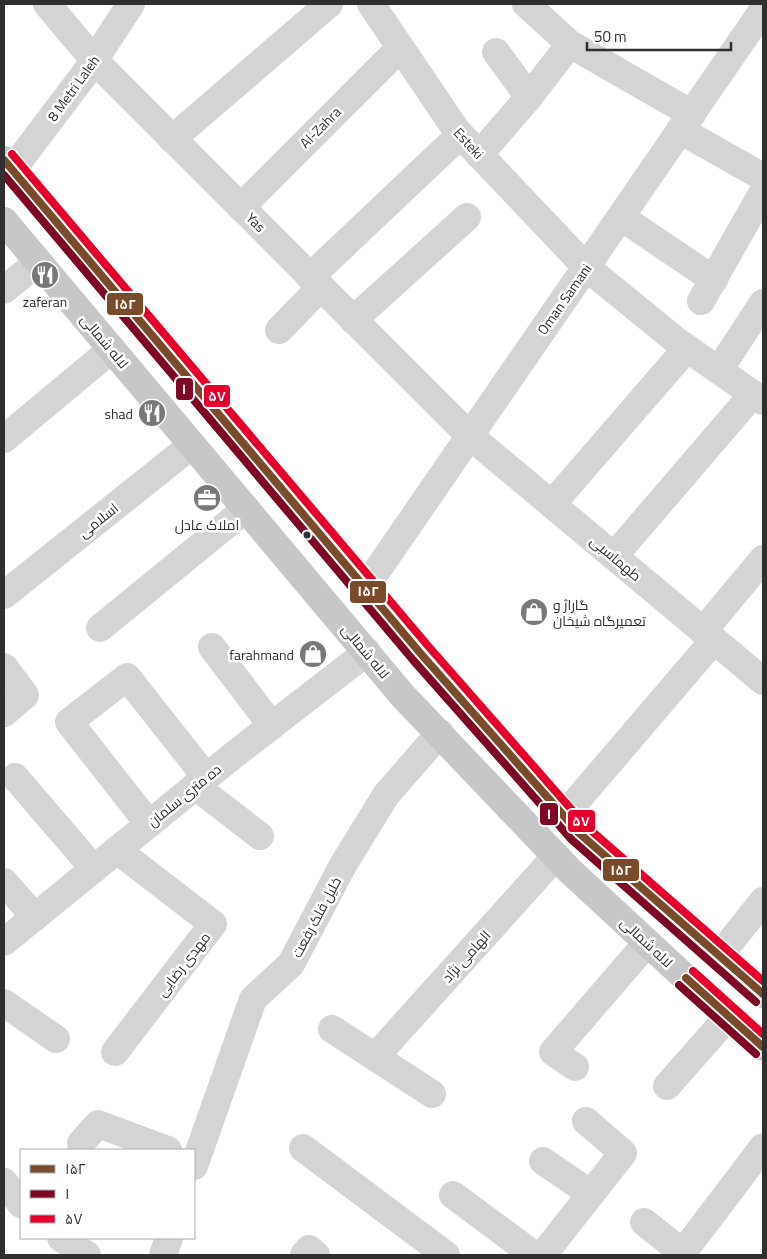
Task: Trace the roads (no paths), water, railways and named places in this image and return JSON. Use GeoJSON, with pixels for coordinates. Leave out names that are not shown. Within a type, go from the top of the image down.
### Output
{"type":"FeatureCollection","features":[{"type":"Feature","properties":{"kind":"main road"},"geometry":{"type":"LineString","coordinates":[[8,165],[420,654],[579,833],[763,994]]}},
{"type":"Feature","properties":{"kind":"main road","name":"لاله شمالی"},"geometry":{"type":"LineString","coordinates":[[4,221],[403,696],[556,856],[728,1017],[761,1042]]}},
{"type":"Feature","properties":{"kind":"main road"},"geometry":{"type":"LineString","coordinates":[[76,307],[85,313],[104,332],[111,332],[119,330],[122,322],[121,299]]}},
{"type":"Feature","properties":{"kind":"main road"},"geometry":{"type":"LineString","coordinates":[[143,386],[145,364],[147,358],[151,356],[167,361],[189,379]]}},
{"type":"Feature","properties":{"kind":"street","name":"Yas"},"geometry":{"type":"LineString","coordinates":[[47,4],[94,60],[470,436]]}},
{"type":"Feature","properties":{"kind":"street","name":"8 Metri Laleh"},"geometry":{"type":"LineString","coordinates":[[8,165],[94,60],[131,4]]}},
{"type":"Feature","properties":{"kind":"street"},"geometry":{"type":"LineString","coordinates":[[172,139],[329,4]]}},
{"type":"Feature","properties":{"kind":"street","name":"Esteki"},"geometry":{"type":"LineString","coordinates":[[371,4],[460,134],[586,267],[687,348],[758,397]]}},
{"type":"Feature","properties":{"kind":"street"},"geometry":{"type":"LineString","coordinates":[[533,6],[570,44],[686,122],[763,177]]}},
{"type":"Feature","properties":{"kind":"street","name":"Oman Samani"},"geometry":{"type":"LineString","coordinates":[[365,588],[763,10]]}},
{"type":"Feature","properties":{"kind":"street"},"geometry":{"type":"LineString","coordinates":[[479,155],[529,97],[570,44]]}},
{"type":"Feature","properties":{"kind":"street","name":"Al-Zahra"},"geometry":{"type":"LineString","coordinates":[[240,207],[400,48]]}},
{"type":"Feature","properties":{"kind":"street"},"geometry":{"type":"LineString","coordinates":[[496,52],[529,97]]}},
{"type":"Feature","properties":{"kind":"street"},"geometry":{"type":"LineString","coordinates":[[279,330],[315,282],[460,134]]}},
{"type":"Feature","properties":{"kind":"street"},"geometry":{"type":"LineString","coordinates":[[621,217],[707,290],[763,192]]}},
{"type":"Feature","properties":{"kind":"street"},"geometry":{"type":"LineString","coordinates":[[354,320],[467,217]]}},
{"type":"Feature","properties":{"kind":"street"},"geometry":{"type":"LineString","coordinates":[[4,290],[38,262]]}},
{"type":"Feature","properties":{"kind":"street"},"geometry":{"type":"LineString","coordinates":[[719,370],[763,304]]}},
{"type":"Feature","properties":{"kind":"street"},"geometry":{"type":"LineString","coordinates":[[552,504],[687,348]]}},
{"type":"Feature","properties":{"kind":"street"},"geometry":{"type":"LineString","coordinates":[[4,439],[112,349]]}},
{"type":"Feature","properties":{"kind":"street"},"geometry":{"type":"LineString","coordinates":[[614,556],[758,397]]}},
{"type":"Feature","properties":{"kind":"street","name":"طهماسبی"},"geometry":{"type":"LineString","coordinates":[[470,436],[763,681]]}},
{"type":"Feature","properties":{"kind":"street","name":"اسلامی"},"geometry":{"type":"LineString","coordinates":[[4,595],[192,444]]}},
{"type":"Feature","properties":{"kind":"street"},"geometry":{"type":"LineString","coordinates":[[100,628],[246,508]]}},
{"type":"Feature","properties":{"kind":"street"},"geometry":{"type":"LineString","coordinates":[[573,805],[708,636],[763,559]]}},
{"type":"Feature","properties":{"kind":"street"},"geometry":{"type":"LineString","coordinates":[[212,647],[272,726]]}},
{"type":"Feature","properties":{"kind":"street","name":"ده متری سلمان"},"geometry":{"type":"LineString","coordinates":[[4,942],[201,782],[367,652]]}},
{"type":"Feature","properties":{"kind":"street"},"geometry":{"type":"LineString","coordinates":[[4,668],[25,695],[4,713]]}},
{"type":"Feature","properties":{"kind":"street"},"geometry":{"type":"LineString","coordinates":[[149,824],[69,722],[127,677],[201,782],[260,836]]}},
{"type":"Feature","properties":{"kind":"street","name":"خلیل فلک رفعت"},"geometry":{"type":"LineString","coordinates":[[195,1159],[253,999],[291,964],[343,865],[386,795],[440,734]]}},
{"type":"Feature","properties":{"kind":"street"},"geometry":{"type":"LineString","coordinates":[[15,777],[94,869]]}},
{"type":"Feature","properties":{"kind":"street","name":"مهدی رضایی"},"geometry":{"type":"LineString","coordinates":[[115,1052],[213,924],[117,850]]}},
{"type":"Feature","properties":{"kind":"street","name":"الهامی نژاد"},"geometry":{"type":"LineString","coordinates":[[375,1057],[556,856]]}},
{"type":"Feature","properties":{"kind":"street"},"geometry":{"type":"LineString","coordinates":[[4,882],[35,917]]}},
{"type":"Feature","properties":{"kind":"street"},"geometry":{"type":"LineString","coordinates":[[719,956],[763,901]]}},
{"type":"Feature","properties":{"kind":"street"},"geometry":{"type":"LineString","coordinates":[[575,1067],[552,1052],[647,943]]}},
{"type":"Feature","properties":{"kind":"street"},"geometry":{"type":"LineString","coordinates":[[4,1002],[56,1039]]}},
{"type":"Feature","properties":{"kind":"street"},"geometry":{"type":"LineString","coordinates":[[667,1086],[728,1017]]}},
{"type":"Feature","properties":{"kind":"street"},"geometry":{"type":"LineString","coordinates":[[332,1029],[432,1094]]}},
{"type":"Feature","properties":{"kind":"street"},"geometry":{"type":"LineString","coordinates":[[543,1255],[624,1153],[586,1121]]}},
{"type":"Feature","properties":{"kind":"street"},"geometry":{"type":"LineString","coordinates":[[81,1143],[98,1124],[165,1149]]}},
{"type":"Feature","properties":{"kind":"street"},"geometry":{"type":"LineString","coordinates":[[303,1148],[446,1255]]}},
{"type":"Feature","properties":{"kind":"street"},"geometry":{"type":"LineString","coordinates":[[644,1222],[682,1254],[761,1153]]}},
{"type":"Feature","properties":{"kind":"street"},"geometry":{"type":"LineString","coordinates":[[543,1161],[591,1194]]}},
{"type":"Feature","properties":{"kind":"street"},"geometry":{"type":"LineString","coordinates":[[4,1182],[20,1203]]}},
{"type":"Feature","properties":{"kind":"street"},"geometry":{"type":"LineString","coordinates":[[453,1195],[534,1255]]}},
{"type":"Feature","properties":{"kind":"street"},"geometry":{"type":"LineString","coordinates":[[62,1239],[86,1255]]}},
{"type":"Feature","properties":{"kind":"street"},"geometry":{"type":"LineString","coordinates":[[163,1255],[169,1239]]}},
{"type":"Feature","properties":{"kind":"street"},"geometry":{"type":"LineString","coordinates":[[304,1255],[309,1249],[316,1255]]}},
{"type":"Feature","properties":{"kind":"place","name":"zaferan"},"geometry":{"type":"Point","coordinates":[45,275]}},
{"type":"Feature","properties":{"kind":"place","name":"shad"},"geometry":{"type":"Point","coordinates":[152,413]}},
{"type":"Feature","properties":{"kind":"place","name":"املاک عادل"},"geometry":{"type":"Point","coordinates":[207,498]}},
{"type":"Feature","properties":{"kind":"place","name":"گاراژ و تعمیرگاه شیخان"},"geometry":{"type":"Point","coordinates":[534,612]}},
{"type":"Feature","properties":{"kind":"place","name":"farahmand"},"geometry":{"type":"Point","coordinates":[313,654]}}]}
